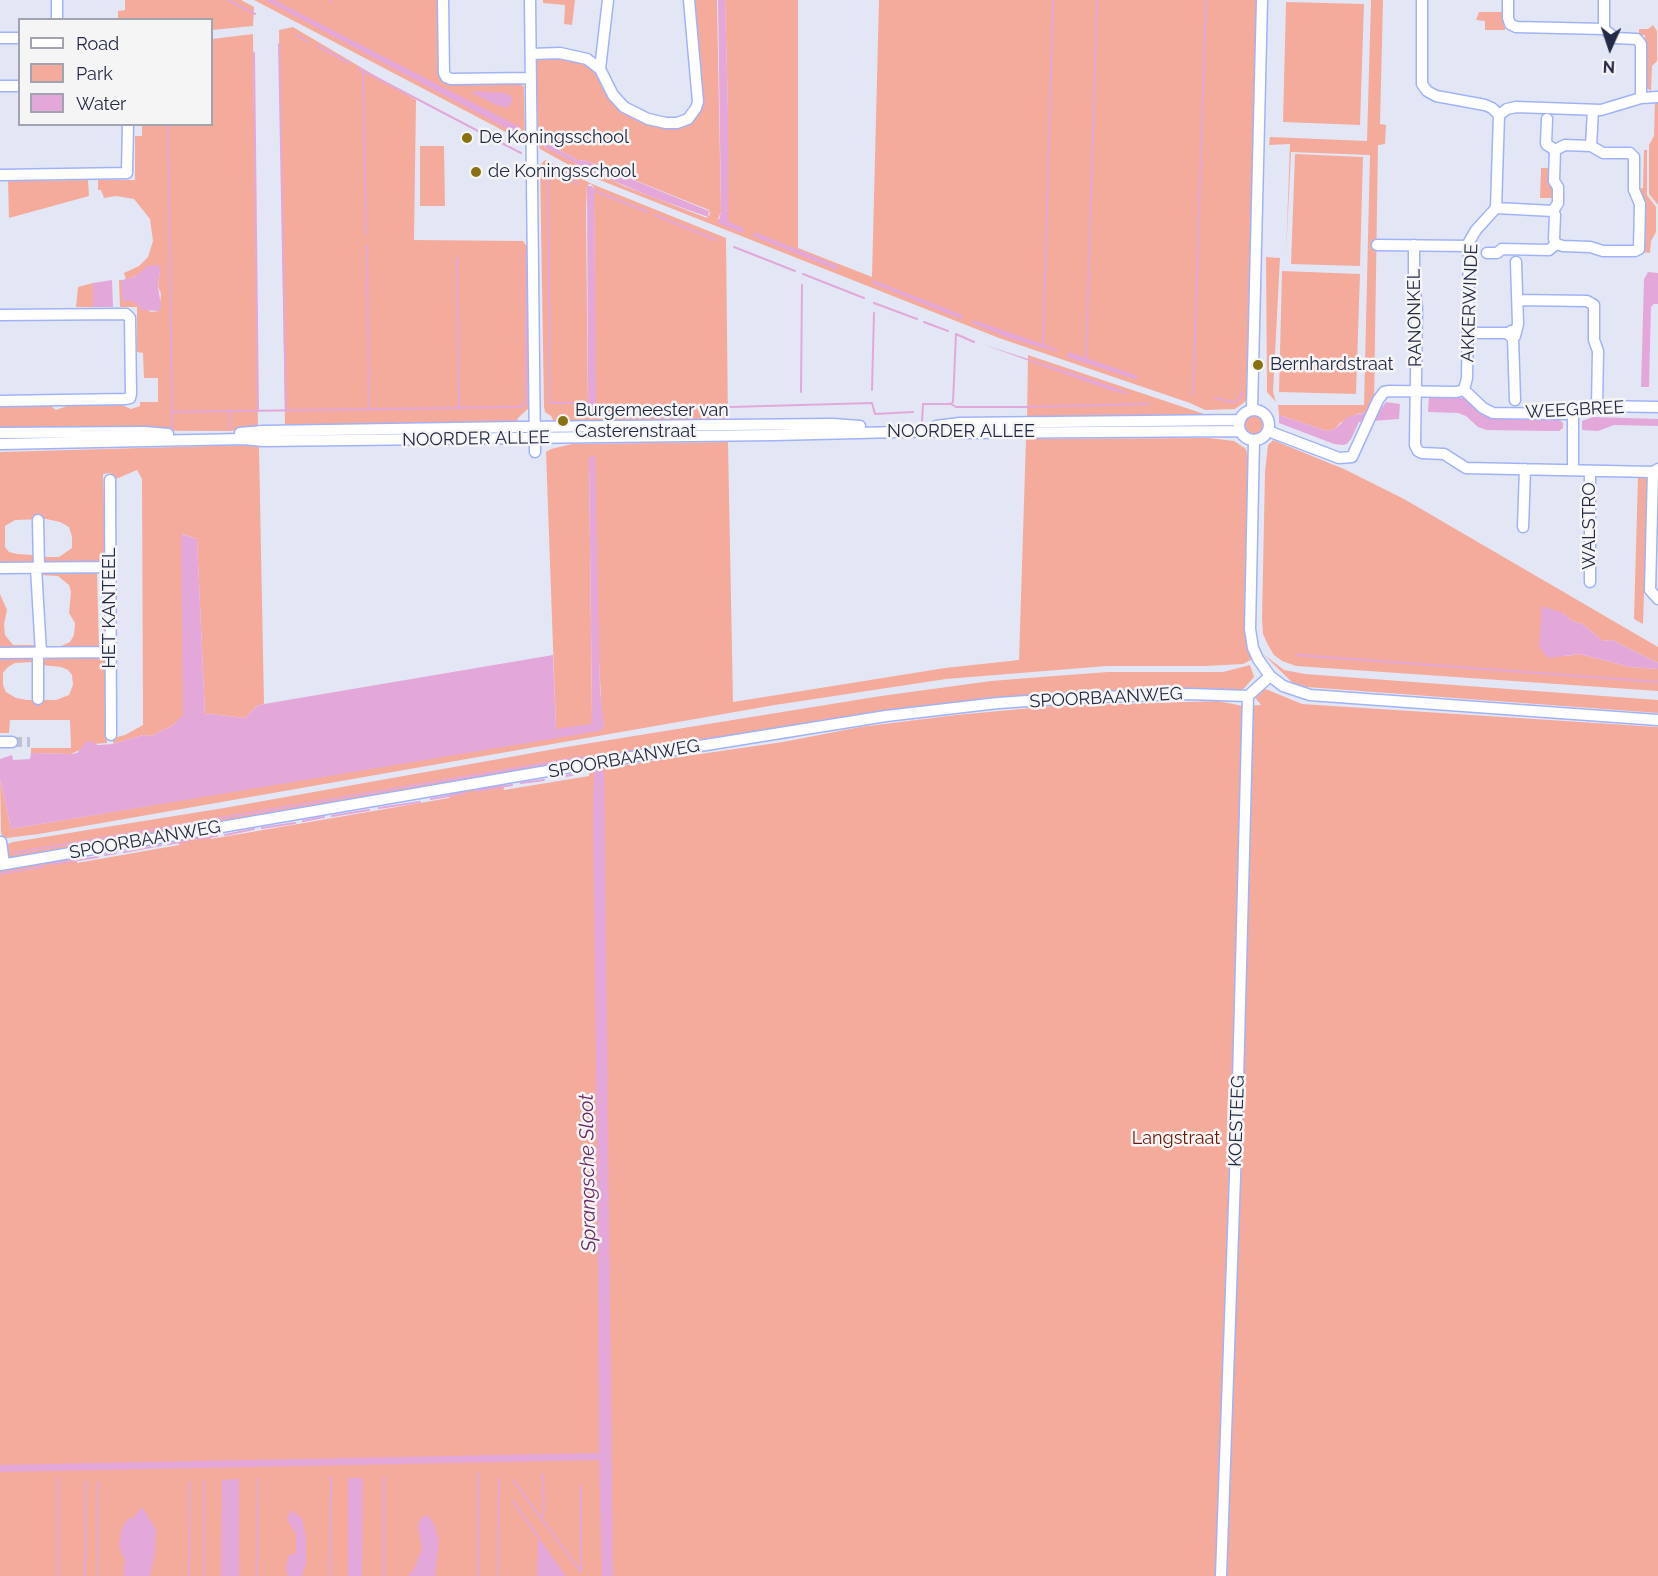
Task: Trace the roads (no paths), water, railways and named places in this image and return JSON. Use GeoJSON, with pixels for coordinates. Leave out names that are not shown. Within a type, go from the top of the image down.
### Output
{"type":"FeatureCollection","features":[{"type":"Feature","properties":{"kind":"street"},"geometry":{"type":"LineString","coordinates":[[57,0],[57,18]]}},
{"type":"Feature","properties":{"kind":"street"},"geometry":{"type":"LineString","coordinates":[[443,0],[444,73],[446,77],[451,79],[531,78]]}},
{"type":"Feature","properties":{"kind":"street"},"geometry":{"type":"LineString","coordinates":[[530,0],[535,452]]}},
{"type":"Feature","properties":{"kind":"street"},"geometry":{"type":"LineString","coordinates":[[600,69],[608,0]]}},
{"type":"Feature","properties":{"kind":"street"},"geometry":{"type":"LineString","coordinates":[[531,54],[560,53],[587,59],[600,69],[613,95],[632,113],[648,119],[677,123],[688,119],[696,108],[699,96],[689,0]]}},
{"type":"Feature","properties":{"kind":"street"},"geometry":{"type":"LineString","coordinates":[[1252,409],[1262,0]]}},
{"type":"Feature","properties":{"kind":"street"},"geometry":{"type":"LineString","coordinates":[[1422,0],[1422,84],[1436,96],[1485,105],[1499,115],[1496,208],[1552,211]]}},
{"type":"Feature","properties":{"kind":"street"},"geometry":{"type":"LineString","coordinates":[[1508,0],[1508,18],[1510,24],[1516,27],[1604,29],[1615,38],[1633,38],[1640,41],[1641,98]]}},
{"type":"Feature","properties":{"kind":"street"},"geometry":{"type":"LineString","coordinates":[[1604,0],[1604,29]]}},
{"type":"Feature","properties":{"kind":"street"},"geometry":{"type":"LineString","coordinates":[[0,38],[18,38]]}},
{"type":"Feature","properties":{"kind":"street"},"geometry":{"type":"LineString","coordinates":[[0,86],[18,86]]}},
{"type":"Feature","properties":{"kind":"street"},"geometry":{"type":"LineString","coordinates":[[1499,115],[1507,109],[1516,107],[1600,110],[1641,98],[1658,97]]}},
{"type":"Feature","properties":{"kind":"street"},"geometry":{"type":"LineString","coordinates":[[1592,146],[1593,110]]}},
{"type":"Feature","properties":{"kind":"street"},"geometry":{"type":"LineString","coordinates":[[1547,119],[1546,144],[1555,150]]}},
{"type":"Feature","properties":{"kind":"street"},"geometry":{"type":"LineString","coordinates":[[0,175],[127,173],[128,126]]}},
{"type":"Feature","properties":{"kind":"street"},"geometry":{"type":"LineString","coordinates":[[1555,150],[1565,145],[1592,146],[1604,153],[1630,153],[1634,157],[1634,190],[1640,204],[1639,249],[1635,251],[1603,251],[1590,247],[1556,244]]}},
{"type":"Feature","properties":{"kind":"street"},"geometry":{"type":"LineString","coordinates":[[1552,211],[1558,203],[1558,187],[1554,181],[1555,150]]}},
{"type":"Feature","properties":{"kind":"street","name":"AKKERWINDE"},"geometry":{"type":"LineString","coordinates":[[1464,390],[1467,378],[1469,246],[1471,236],[1496,208]]}},
{"type":"Feature","properties":{"kind":"street"},"geometry":{"type":"LineString","coordinates":[[1552,211],[1555,215],[1556,244]]}},
{"type":"Feature","properties":{"kind":"street"},"geometry":{"type":"LineString","coordinates":[[1487,253],[1497,253],[1502,249],[1549,250],[1556,244]]}},
{"type":"Feature","properties":{"kind":"street"},"geometry":{"type":"LineString","coordinates":[[1377,245],[1469,246]]}},
{"type":"Feature","properties":{"kind":"street","name":"RANONKEL"},"geometry":{"type":"LineString","coordinates":[[1414,245],[1414,286],[1417,307],[1416,391]]}},
{"type":"Feature","properties":{"kind":"street"},"geometry":{"type":"LineString","coordinates":[[1515,400],[1516,372],[1512,334],[1518,324],[1516,262]]}},
{"type":"Feature","properties":{"kind":"street"},"geometry":{"type":"LineString","coordinates":[[1518,300],[1587,301],[1594,305],[1594,340],[1598,351],[1597,406]]}},
{"type":"Feature","properties":{"kind":"street"},"geometry":{"type":"LineString","coordinates":[[0,315],[126,314],[130,318],[132,394],[130,398],[0,401]]}},
{"type":"Feature","properties":{"kind":"street"},"geometry":{"type":"LineString","coordinates":[[1468,333],[1512,334]]}},
{"type":"Feature","properties":{"kind":"street"},"geometry":{"type":"LineString","coordinates":[[1268,430],[1339,458],[1352,458],[1378,400],[1384,393],[1464,390]]}},
{"type":"Feature","properties":{"kind":"street","name":"WEEGBREE"},"geometry":{"type":"LineString","coordinates":[[1464,390],[1493,413],[1573,413],[1597,406],[1658,407]]}},
{"type":"Feature","properties":{"kind":"street","name":"WALSTRO"},"geometry":{"type":"LineString","coordinates":[[1416,391],[1415,445],[1418,451],[1444,454],[1466,468],[1655,470]]}},
{"type":"Feature","properties":{"kind":"street"},"geometry":{"type":"LineString","coordinates":[[1252,409],[1265,414],[1269,423],[1268,430],[1262,438],[1254,440],[1244,437],[1239,425],[1244,412],[1252,409]]}},
{"type":"Feature","properties":{"kind":"street"},"geometry":{"type":"LineString","coordinates":[[1573,413],[1573,470]]}},
{"type":"Feature","properties":{"kind":"street","name":"NOORDER ALLEE"},"geometry":{"type":"LineString","coordinates":[[0,444],[244,439],[274,441],[535,433],[760,430],[961,433],[1239,425]]}},
{"type":"Feature","properties":{"kind":"street","name":"NOORDER ALLEE"},"geometry":{"type":"LineString","coordinates":[[0,433],[145,432],[162,434],[246,433],[263,430],[535,433]]}},
{"type":"Feature","properties":{"kind":"street"},"geometry":{"type":"LineString","coordinates":[[1254,440],[1250,629],[1253,648],[1258,659],[1270,676],[1283,686],[1310,695],[1658,720]]}},
{"type":"Feature","properties":{"kind":"street"},"geometry":{"type":"LineString","coordinates":[[1523,527],[1524,470]]}},
{"type":"Feature","properties":{"kind":"street"},"geometry":{"type":"LineString","coordinates":[[1655,470],[1650,590],[1658,599]]}},
{"type":"Feature","properties":{"kind":"street","name":"WALSTRO"},"geometry":{"type":"LineString","coordinates":[[1590,471],[1590,582]]}},
{"type":"Feature","properties":{"kind":"street","name":"HET KANTEEL"},"geometry":{"type":"LineString","coordinates":[[110,480],[111,735]]}},
{"type":"Feature","properties":{"kind":"street"},"geometry":{"type":"LineString","coordinates":[[38,520],[39,699]]}},
{"type":"Feature","properties":{"kind":"street"},"geometry":{"type":"LineString","coordinates":[[0,568],[110,567]]}},
{"type":"Feature","properties":{"kind":"street"},"geometry":{"type":"LineString","coordinates":[[0,653],[110,652]]}},
{"type":"Feature","properties":{"kind":"street"},"geometry":{"type":"LineString","coordinates":[[1248,696],[1270,676]]}},
{"type":"Feature","properties":{"kind":"street","name":"SPOORBAANWEG"},"geometry":{"type":"LineString","coordinates":[[2,865],[588,764],[886,716],[998,703],[1073,698],[1189,694],[1248,696]]}},
{"type":"Feature","properties":{"kind":"street","name":"KOESTEEG"},"geometry":{"type":"LineString","coordinates":[[1221,1576],[1237,1131],[1248,696]]}},
{"type":"Feature","properties":{"kind":"street"},"geometry":{"type":"LineString","coordinates":[[0,742],[12,742]]}},
{"type":"Feature","properties":{"kind":"street"},"geometry":{"type":"LineString","coordinates":[[0,842],[2,865]]}},
{"type":"Feature","properties":{"kind":"water"},"geometry":{"type":"Polygon","coordinates":[[[265,0],[274,0],[520,127],[519,131],[517,134],[265,0]]]}},
{"type":"Feature","properties":{"kind":"water"},"geometry":{"type":"Polygon","coordinates":[[[718,0],[725,0],[728,221],[744,229],[743,233],[718,223],[721,212],[718,0]]]}},
{"type":"Feature","properties":{"kind":"water"},"geometry":{"type":"Polygon","coordinates":[[[473,91],[506,93],[512,97],[512,101],[508,108],[496,105],[472,93],[473,91]]]}},
{"type":"Feature","properties":{"kind":"water"},"geometry":{"type":"Polygon","coordinates":[[[546,143],[578,160],[587,161],[709,211],[708,217],[597,174],[544,147],[546,143]]]}},
{"type":"Feature","properties":{"kind":"water"},"geometry":{"type":"Polygon","coordinates":[[[587,185],[594,188],[596,410],[588,409],[587,185]]]}},
{"type":"Feature","properties":{"kind":"water"},"geometry":{"type":"Polygon","coordinates":[[[754,232],[838,266],[838,268],[837,270],[753,236],[754,232]]]}},
{"type":"Feature","properties":{"kind":"water"},"geometry":{"type":"Polygon","coordinates":[[[159,265],[158,286],[161,306],[159,311],[143,310],[133,301],[124,301],[122,280],[134,277],[148,266],[159,265]]]}},
{"type":"Feature","properties":{"kind":"water"},"geometry":{"type":"Polygon","coordinates":[[[1648,272],[1658,273],[1658,304],[1651,307],[1649,387],[1641,387],[1644,279],[1648,272]]]}},
{"type":"Feature","properties":{"kind":"water"},"geometry":{"type":"Polygon","coordinates":[[[112,280],[113,307],[93,307],[93,283],[112,280]]]}},
{"type":"Feature","properties":{"kind":"water"},"geometry":{"type":"Polygon","coordinates":[[[873,280],[963,317],[961,319],[872,283],[873,280]]]}},
{"type":"Feature","properties":{"kind":"water"},"geometry":{"type":"Polygon","coordinates":[[[973,320],[1048,346],[1058,352],[1009,338],[972,323],[973,320]]]}},
{"type":"Feature","properties":{"kind":"water"},"geometry":{"type":"Polygon","coordinates":[[[982,344],[1090,379],[1129,393],[1110,390],[982,344]]]}},
{"type":"Feature","properties":{"kind":"water"},"geometry":{"type":"Polygon","coordinates":[[[1068,352],[1138,376],[1138,378],[1135,379],[1067,357],[1068,352]]]}},
{"type":"Feature","properties":{"kind":"water"},"geometry":{"type":"Polygon","coordinates":[[[1429,396],[1465,398],[1481,411],[1557,418],[1563,423],[1563,428],[1559,431],[1487,430],[1478,427],[1466,416],[1458,413],[1428,412],[1429,396]]]}},
{"type":"Feature","properties":{"kind":"water"},"geometry":{"type":"Polygon","coordinates":[[[1386,402],[1400,404],[1399,419],[1359,422],[1351,439],[1343,445],[1334,444],[1279,423],[1279,415],[1327,431],[1335,429],[1348,417],[1366,412],[1378,413],[1386,402]]]}},
{"type":"Feature","properties":{"kind":"water"},"geometry":{"type":"Polygon","coordinates":[[[1593,417],[1658,419],[1658,426],[1614,425],[1598,431],[1582,430],[1582,421],[1593,417]]]}},
{"type":"Feature","properties":{"kind":"water"},"geometry":{"type":"Polygon","coordinates":[[[595,456],[600,690],[604,728],[599,731],[11,829],[0,779],[0,759],[12,755],[13,760],[30,759],[31,753],[71,754],[77,753],[86,742],[90,741],[98,745],[113,744],[143,735],[151,736],[172,726],[183,715],[181,534],[197,539],[205,715],[245,718],[257,706],[264,704],[553,655],[556,729],[591,724],[589,457],[595,456]]]}},
{"type":"Feature","properties":{"kind":"water"},"geometry":{"type":"Polygon","coordinates":[[[1542,606],[1563,613],[1572,621],[1582,624],[1603,641],[1612,640],[1658,663],[1658,669],[1630,667],[1580,654],[1548,658],[1539,647],[1542,606]]]}},
{"type":"Feature","properties":{"kind":"water","name":"Sprangsche Sloot"},"geometry":{"type":"Polygon","coordinates":[[[604,768],[613,1576],[602,1576],[599,1460],[0,1472],[0,1465],[599,1453],[593,828],[594,770],[604,768]]]}},
{"type":"Feature","properties":{"kind":"water"},"geometry":{"type":"Polygon","coordinates":[[[348,1478],[363,1478],[362,1576],[348,1576],[348,1478]]]}},
{"type":"Feature","properties":{"kind":"water"},"geometry":{"type":"Polygon","coordinates":[[[239,1479],[239,1576],[221,1576],[222,1480],[239,1479]]]}},
{"type":"Feature","properties":{"kind":"water"},"geometry":{"type":"Polygon","coordinates":[[[142,1507],[156,1530],[155,1553],[150,1576],[125,1576],[123,1573],[125,1561],[119,1546],[122,1528],[128,1519],[133,1518],[142,1507]]]}},
{"type":"Feature","properties":{"kind":"water"},"geometry":{"type":"Polygon","coordinates":[[[291,1510],[302,1519],[306,1538],[306,1564],[302,1576],[288,1576],[286,1570],[288,1556],[296,1553],[296,1534],[287,1519],[291,1510]]]}},
{"type":"Feature","properties":{"kind":"water"},"geometry":{"type":"Polygon","coordinates":[[[427,1515],[433,1522],[439,1540],[435,1576],[408,1576],[413,1571],[422,1549],[418,1526],[420,1519],[427,1515]]]}},
{"type":"Feature","properties":{"kind":"water"},"geometry":{"type":"Polygon","coordinates":[[[538,1537],[566,1576],[537,1576],[538,1537]]]}},
{"type":"Feature","properties":{"kind":"waterway"},"geometry":{"type":"LineString","coordinates":[[228,0],[255,14]]}},
{"type":"Feature","properties":{"kind":"waterway"},"geometry":{"type":"LineString","coordinates":[[1043,347],[1053,0]]}},
{"type":"Feature","properties":{"kind":"waterway"},"geometry":{"type":"LineString","coordinates":[[1086,360],[1097,0]]}},
{"type":"Feature","properties":{"kind":"waterway"},"geometry":{"type":"LineString","coordinates":[[1193,395],[1206,0]]}},
{"type":"Feature","properties":{"kind":"waterway"},"geometry":{"type":"LineString","coordinates":[[296,35],[308,42]]}},
{"type":"Feature","properties":{"kind":"waterway"},"geometry":{"type":"LineString","coordinates":[[279,44],[286,411]]}},
{"type":"Feature","properties":{"kind":"waterway"},"geometry":{"type":"LineString","coordinates":[[318,46],[349,63]]}},
{"type":"Feature","properties":{"kind":"waterway"},"geometry":{"type":"LineString","coordinates":[[254,53],[258,410]]}},
{"type":"Feature","properties":{"kind":"waterway"},"geometry":{"type":"LineString","coordinates":[[358,68],[480,132]]}},
{"type":"Feature","properties":{"kind":"waterway"},"geometry":{"type":"LineString","coordinates":[[363,70],[366,234]]}},
{"type":"Feature","properties":{"kind":"waterway"},"geometry":{"type":"LineString","coordinates":[[168,126],[172,412],[521,407],[526,403],[526,251]]}},
{"type":"Feature","properties":{"kind":"waterway"},"geometry":{"type":"LineString","coordinates":[[490,137],[521,153]]}},
{"type":"Feature","properties":{"kind":"waterway"},"geometry":{"type":"LineString","coordinates":[[578,184],[548,167],[550,403],[589,403]]}},
{"type":"Feature","properties":{"kind":"waterway"},"geometry":{"type":"LineString","coordinates":[[591,187],[590,189],[648,212]]}},
{"type":"Feature","properties":{"kind":"waterway"},"geometry":{"type":"LineString","coordinates":[[655,215],[716,240]]}},
{"type":"Feature","properties":{"kind":"waterway"},"geometry":{"type":"LineString","coordinates":[[367,246],[369,409]]}},
{"type":"Feature","properties":{"kind":"waterway"},"geometry":{"type":"LineString","coordinates":[[734,247],[795,271]]}},
{"type":"Feature","properties":{"kind":"waterway"},"geometry":{"type":"LineString","coordinates":[[457,258],[459,408]]}},
{"type":"Feature","properties":{"kind":"waterway"},"geometry":{"type":"LineString","coordinates":[[803,274],[864,298]]}},
{"type":"Feature","properties":{"kind":"waterway"},"geometry":{"type":"LineString","coordinates":[[801,392],[802,285]]}},
{"type":"Feature","properties":{"kind":"waterway"},"geometry":{"type":"LineString","coordinates":[[874,303],[917,319]]}},
{"type":"Feature","properties":{"kind":"waterway"},"geometry":{"type":"LineString","coordinates":[[872,390],[874,313]]}},
{"type":"Feature","properties":{"kind":"waterway"},"geometry":{"type":"LineString","coordinates":[[924,322],[948,331]]}},
{"type":"Feature","properties":{"kind":"waterway"},"geometry":{"type":"LineString","coordinates":[[922,422],[923,404],[951,404],[953,402],[956,334],[974,342]]}},
{"type":"Feature","properties":{"kind":"waterway"},"geometry":{"type":"LineString","coordinates":[[1215,398],[1236,402],[1243,392]]}},
{"type":"Feature","properties":{"kind":"waterway"},"geometry":{"type":"LineString","coordinates":[[730,407],[872,403],[875,414],[913,412]]}},
{"type":"Feature","properties":{"kind":"waterway"},"geometry":{"type":"LineString","coordinates":[[951,404],[956,407],[1149,404]]}},
{"type":"Feature","properties":{"kind":"waterway"},"geometry":{"type":"LineString","coordinates":[[230,411],[230,429]]}},
{"type":"Feature","properties":{"kind":"waterway"},"geometry":{"type":"LineString","coordinates":[[172,412],[172,430]]}},
{"type":"Feature","properties":{"kind":"waterway"},"geometry":{"type":"LineString","coordinates":[[1297,655],[1658,682]]}},
{"type":"Feature","properties":{"kind":"waterway"},"geometry":{"type":"LineString","coordinates":[[13,853],[582,757]]}},
{"type":"Feature","properties":{"kind":"waterway"},"geometry":{"type":"LineString","coordinates":[[553,778],[572,775]]}},
{"type":"Feature","properties":{"kind":"waterway"},"geometry":{"type":"LineString","coordinates":[[521,783],[544,780]]}},
{"type":"Feature","properties":{"kind":"waterway"},"geometry":{"type":"LineString","coordinates":[[475,791],[512,785]]}},
{"type":"Feature","properties":{"kind":"waterway"},"geometry":{"type":"LineString","coordinates":[[431,799],[465,793]]}},
{"type":"Feature","properties":{"kind":"waterway"},"geometry":{"type":"LineString","coordinates":[[379,808],[420,802]]}},
{"type":"Feature","properties":{"kind":"waterway"},"geometry":{"type":"LineString","coordinates":[[332,816],[369,810]]}},
{"type":"Feature","properties":{"kind":"waterway"},"geometry":{"type":"LineString","coordinates":[[303,821],[324,817]]}},
{"type":"Feature","properties":{"kind":"waterway"},"geometry":{"type":"LineString","coordinates":[[262,828],[295,823]]}},
{"type":"Feature","properties":{"kind":"waterway"},"geometry":{"type":"LineString","coordinates":[[225,835],[254,829]]}},
{"type":"Feature","properties":{"kind":"waterway"},"geometry":{"type":"LineString","coordinates":[[196,839],[217,836]]}},
{"type":"Feature","properties":{"kind":"waterway"},"geometry":{"type":"LineString","coordinates":[[168,844],[189,841]]}},
{"type":"Feature","properties":{"kind":"waterway"},"geometry":{"type":"LineString","coordinates":[[124,852],[161,845]]}},
{"type":"Feature","properties":{"kind":"waterway"},"geometry":{"type":"LineString","coordinates":[[105,855],[116,853]]}},
{"type":"Feature","properties":{"kind":"waterway"},"geometry":{"type":"LineString","coordinates":[[52,864],[98,857]]}},
{"type":"Feature","properties":{"kind":"waterway"},"geometry":{"type":"LineString","coordinates":[[0,874],[45,866]]}},
{"type":"Feature","properties":{"kind":"waterway"},"geometry":{"type":"LineString","coordinates":[[478,1473],[478,1576]]}},
{"type":"Feature","properties":{"kind":"waterway"},"geometry":{"type":"LineString","coordinates":[[541,1518],[544,1512],[543,1474]]}},
{"type":"Feature","properties":{"kind":"waterway"},"geometry":{"type":"LineString","coordinates":[[384,1476],[384,1576]]}},
{"type":"Feature","properties":{"kind":"waterway"},"geometry":{"type":"LineString","coordinates":[[330,1576],[331,1477]]}},
{"type":"Feature","properties":{"kind":"waterway"},"geometry":{"type":"LineString","coordinates":[[58,1478],[58,1576]]}},
{"type":"Feature","properties":{"kind":"waterway"},"geometry":{"type":"LineString","coordinates":[[498,1576],[499,1478]]}},
{"type":"Feature","properties":{"kind":"waterway"},"geometry":{"type":"LineString","coordinates":[[257,1576],[258,1479]]}},
{"type":"Feature","properties":{"kind":"waterway"},"geometry":{"type":"LineString","coordinates":[[513,1480],[581,1572],[581,1486]]}},
{"type":"Feature","properties":{"kind":"waterway"},"geometry":{"type":"LineString","coordinates":[[204,1481],[204,1576]]}},
{"type":"Feature","properties":{"kind":"waterway"},"geometry":{"type":"LineString","coordinates":[[85,1576],[86,1482]]}},
{"type":"Feature","properties":{"kind":"waterway"},"geometry":{"type":"LineString","coordinates":[[98,1482],[98,1576]]}},
{"type":"Feature","properties":{"kind":"waterway"},"geometry":{"type":"LineString","coordinates":[[189,1576],[190,1482]]}},
{"type":"Feature","properties":{"kind":"waterway"},"geometry":{"type":"LineString","coordinates":[[513,1501],[538,1537]]}},
{"type":"Feature","properties":{"kind":"tunnel"},"geometry":{"type":"LineString","coordinates":[[12,742],[30,742]]}},
{"type":"Feature","properties":{"kind":"place","name":"De Koningsschool"},"geometry":{"type":"Point","coordinates":[467,138]}},
{"type":"Feature","properties":{"kind":"place","name":"de Koningsschool"},"geometry":{"type":"Point","coordinates":[476,172]}},
{"type":"Feature","properties":{"kind":"place","name":"Bernhardstraat"},"geometry":{"type":"Point","coordinates":[1258,365]}},
{"type":"Feature","properties":{"kind":"place","name":"Burgemeester van Casterenstraat"},"geometry":{"type":"Point","coordinates":[563,421]}},
{"type":"Feature","properties":{"kind":"park label","name":"Langstraat"},"geometry":{"type":"Point","coordinates":[1176,1139]}}]}
